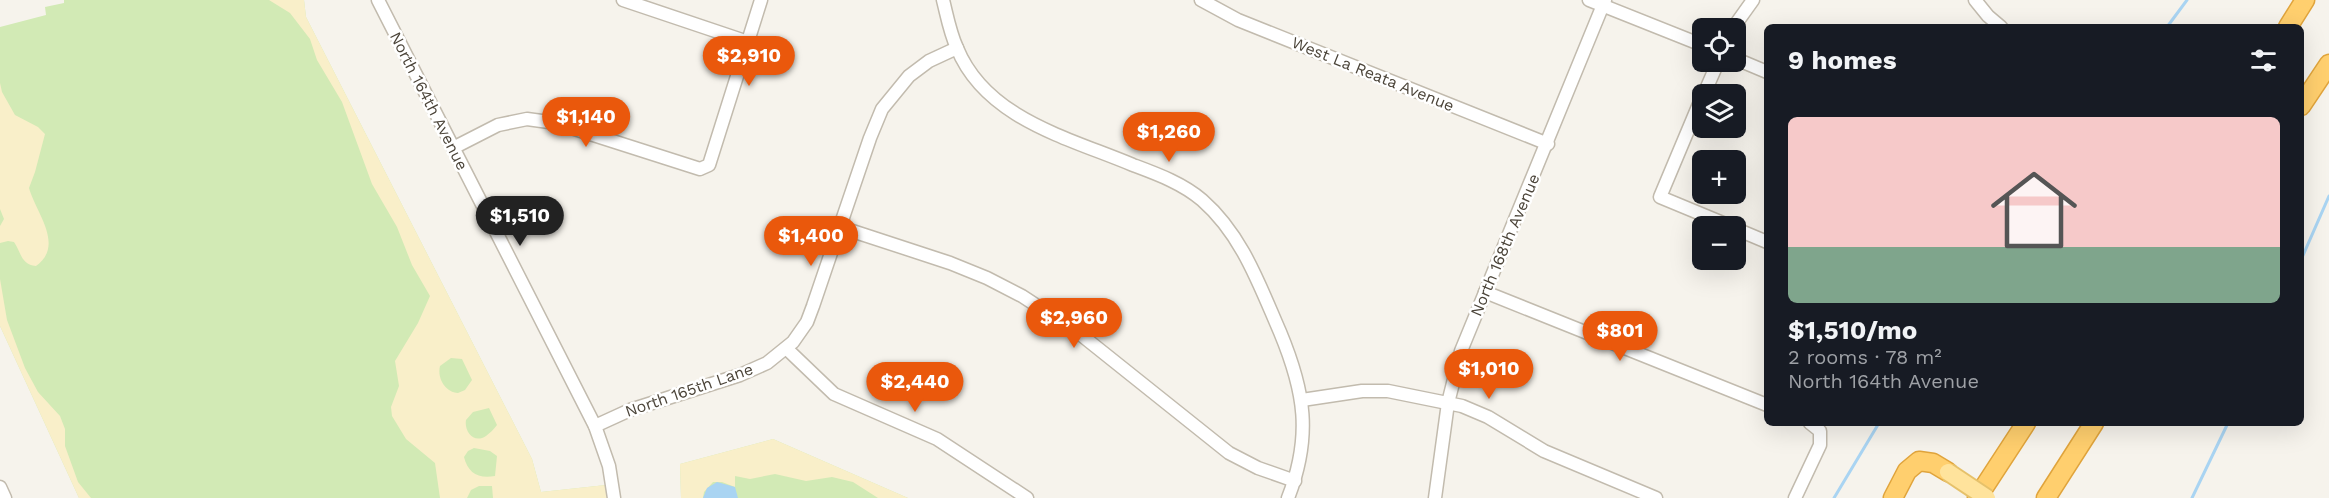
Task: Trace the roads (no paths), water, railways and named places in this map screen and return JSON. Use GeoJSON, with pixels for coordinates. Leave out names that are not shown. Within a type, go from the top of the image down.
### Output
{"type":"FeatureCollection","features":[{"type":"Feature","properties":{"kind":"highway"},"geometry":{"type":"LineString","coordinates":[[2290,24],[2305,0]]}},
{"type":"Feature","properties":{"kind":"highway"},"geometry":{"type":"LineString","coordinates":[[2304,102],[2329,64]]}},
{"type":"Feature","properties":{"kind":"highway"},"geometry":{"type":"LineString","coordinates":[[1977,498],[2024,426]]}},
{"type":"Feature","properties":{"kind":"highway"},"geometry":{"type":"LineString","coordinates":[[2046,498],[2092,426]]}},
{"type":"Feature","properties":{"kind":"highway"},"geometry":{"type":"LineString","coordinates":[[1893,498],[1907,471],[1920,461],[1933,463],[1948,472]]}},
{"type":"Feature","properties":{"kind":"main road"},"geometry":{"type":"LineString","coordinates":[[1948,472],[1987,498]]}},
{"type":"Feature","properties":{"kind":"street","name":"North 164th Avenue"},"geometry":{"type":"LineString","coordinates":[[378,0],[595,426]]}},
{"type":"Feature","properties":{"kind":"street"},"geometry":{"type":"LineString","coordinates":[[624,0],[748,42]]}},
{"type":"Feature","properties":{"kind":"street"},"geometry":{"type":"LineString","coordinates":[[453,148],[498,125],[527,119],[555,123],[700,169],[709,165],[760,0]]}},
{"type":"Feature","properties":{"kind":"street"},"geometry":{"type":"LineString","coordinates":[[943,0],[957,48],[969,70],[997,101],[1019,117],[1176,183],[1210,208],[1228,228],[1248,259],[1291,360],[1302,400],[1304,437],[1295,481],[1288,498]]}},
{"type":"Feature","properties":{"kind":"street","name":"West La Reata Avenue"},"geometry":{"type":"LineString","coordinates":[[1201,0],[1238,20],[1548,144]]}},
{"type":"Feature","properties":{"kind":"street"},"geometry":{"type":"LineString","coordinates":[[1589,0],[1604,3],[1692,41]]}},
{"type":"Feature","properties":{"kind":"street"},"geometry":{"type":"LineString","coordinates":[[1740,18],[1753,0]]}},
{"type":"Feature","properties":{"kind":"street"},"geometry":{"type":"LineString","coordinates":[[1976,0],[1997,24]]}},
{"type":"Feature","properties":{"kind":"street","name":"North 168th Avenue"},"geometry":{"type":"LineString","coordinates":[[1435,498],[1448,403],[1461,351],[1604,3]]}},
{"type":"Feature","properties":{"kind":"street","name":"North 165th Lane"},"geometry":{"type":"LineString","coordinates":[[595,426],[630,410],[756,369],[787,349],[810,314],[872,130],[882,109],[909,76],[929,62],[957,48]]}},
{"type":"Feature","properties":{"kind":"street"},"geometry":{"type":"LineString","coordinates":[[1746,63],[1764,71]]}},
{"type":"Feature","properties":{"kind":"street"},"geometry":{"type":"LineString","coordinates":[[1692,122],[1660,197],[1706,216]]}},
{"type":"Feature","properties":{"kind":"street"},"geometry":{"type":"LineString","coordinates":[[840,226],[950,263],[1022,296],[1080,334],[1229,453],[1258,468],[1295,481]]}},
{"type":"Feature","properties":{"kind":"street"},"geometry":{"type":"LineString","coordinates":[[1746,233],[1764,241]]}},
{"type":"Feature","properties":{"kind":"street"},"geometry":{"type":"LineString","coordinates":[[1485,292],[1764,404]]}},
{"type":"Feature","properties":{"kind":"street"},"geometry":{"type":"LineString","coordinates":[[787,349],[834,394],[937,439],[1027,498]]}},
{"type":"Feature","properties":{"kind":"street"},"geometry":{"type":"LineString","coordinates":[[1302,400],[1376,391],[1400,393],[1448,403],[1481,413],[1544,451],[1656,498]]}},
{"type":"Feature","properties":{"kind":"street"},"geometry":{"type":"LineString","coordinates":[[595,426],[609,466],[614,498]]}},
{"type":"Feature","properties":{"kind":"street"},"geometry":{"type":"LineString","coordinates":[[1795,498],[1820,445],[1815,427]]}},
{"type":"Feature","properties":{"kind":"street"},"geometry":{"type":"LineString","coordinates":[[0,487],[5,498]]}},
{"type":"Feature","properties":{"kind":"water"},"geometry":{"type":"Polygon","coordinates":[[[717,482],[735,487],[738,498],[703,498],[707,488],[717,482]]]}},
{"type":"Feature","properties":{"kind":"waterway"},"geometry":{"type":"LineString","coordinates":[[2169,24],[2187,0]]}},
{"type":"Feature","properties":{"kind":"waterway"},"geometry":{"type":"LineString","coordinates":[[2304,253],[2329,196]]}},
{"type":"Feature","properties":{"kind":"waterway"},"geometry":{"type":"LineString","coordinates":[[1834,498],[1877,426]]}},
{"type":"Feature","properties":{"kind":"waterway"},"geometry":{"type":"LineString","coordinates":[[2192,498],[2227,426]]}}]}
